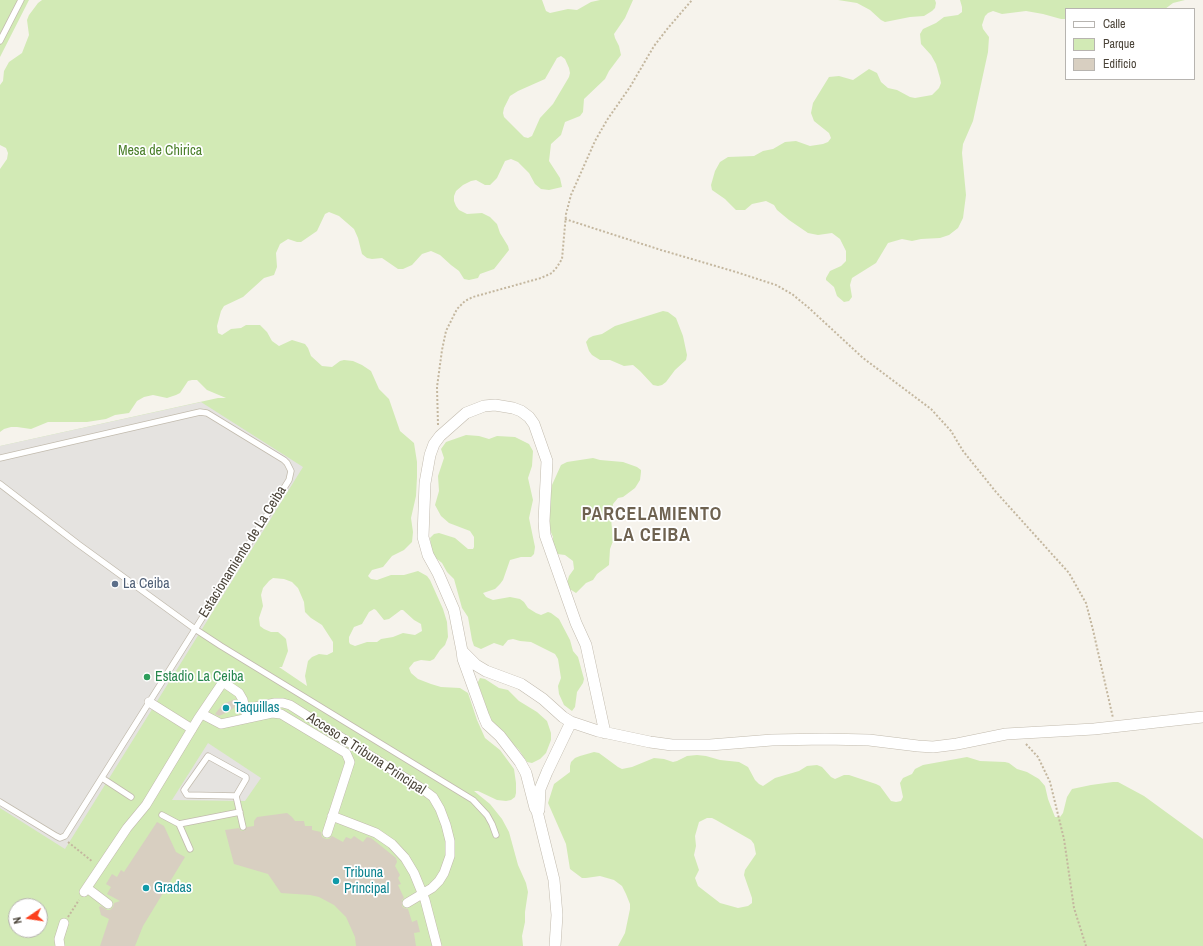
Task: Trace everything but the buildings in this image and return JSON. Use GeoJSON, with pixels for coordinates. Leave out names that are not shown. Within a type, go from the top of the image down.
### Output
{"type":"FeatureCollection","features":[{"type":"Feature","properties":{"kind":"street"},"geometry":{"type":"LineString","coordinates":[[555,946],[557,915],[554,880],[526,773],[520,762],[500,736],[487,724],[464,664],[454,610],[428,556],[423,537],[425,483],[430,455],[434,444],[440,436],[466,413],[484,406],[495,405],[521,410],[534,424],[547,461],[544,522],[545,535],[576,623],[586,645],[606,732]]}},
{"type":"Feature","properties":{"kind":"street"},"geometry":{"type":"LineString","coordinates":[[462,651],[476,665],[486,671],[520,684],[543,699],[563,717],[571,722],[650,742],[688,746],[772,740],[825,739],[869,740],[933,747],[957,744],[1012,733],[1115,726],[1203,717]]}},
{"type":"Feature","properties":{"kind":"street"},"geometry":{"type":"LineString","coordinates":[[108,904],[86,890],[98,866],[146,805],[192,729],[223,682],[240,693],[247,718]]}},
{"type":"Feature","properties":{"kind":"street"},"geometry":{"type":"LineString","coordinates":[[149,702],[192,729]]}},
{"type":"Feature","properties":{"kind":"street","name":"Acceso a Tribuna Principal"},"geometry":{"type":"LineString","coordinates":[[245,709],[275,703],[290,705],[433,797],[440,809],[446,825],[450,841],[450,856],[444,874],[439,881],[432,888],[407,903]]}},
{"type":"Feature","properties":{"kind":"street","name":"Acceso a Tribuna Principal"},"geometry":{"type":"LineString","coordinates":[[202,714],[221,724],[272,713],[281,714],[346,752],[350,762],[327,833]]}},
{"type":"Feature","properties":{"kind":"street"},"geometry":{"type":"LineString","coordinates":[[537,811],[539,810],[540,789],[571,722]]}},
{"type":"Feature","properties":{"kind":"street"},"geometry":{"type":"LineString","coordinates":[[332,816],[376,833],[392,844],[410,864],[423,894],[437,946]]}},
{"type":"Feature","properties":{"kind":"street"},"geometry":{"type":"LineString","coordinates":[[60,946],[61,930],[64,923]]}},
{"type":"Feature","properties":{"kind":"lane"},"geometry":{"type":"LineString","coordinates":[[0,41],[21,0]]}},
{"type":"Feature","properties":{"kind":"lane","name":"Estacionamiento de La Ceiba"},"geometry":{"type":"LineString","coordinates":[[0,458],[200,412],[207,413],[284,460],[291,471],[289,480],[68,832],[63,837]]}},
{"type":"Feature","properties":{"kind":"lane"},"geometry":{"type":"LineString","coordinates":[[0,484],[78,544],[195,629],[473,800],[487,815],[496,835]]}},
{"type":"Feature","properties":{"kind":"lane"},"geometry":{"type":"LineString","coordinates":[[236,796],[186,795],[184,790],[208,756],[246,777],[236,796],[243,827]]}},
{"type":"Feature","properties":{"kind":"lane"},"geometry":{"type":"LineString","coordinates":[[102,778],[131,797]]}},
{"type":"Feature","properties":{"kind":"lane"},"geometry":{"type":"LineString","coordinates":[[0,802],[56,836],[63,837]]}},
{"type":"Feature","properties":{"kind":"lane"},"geometry":{"type":"LineString","coordinates":[[162,815],[179,824],[240,812]]}},
{"type":"Feature","properties":{"kind":"lane"},"geometry":{"type":"LineString","coordinates":[[179,824],[190,850]]}},
{"type":"Feature","properties":{"kind":"path"},"geometry":{"type":"LineString","coordinates":[[440,436],[436,400],[439,369],[446,331],[457,309],[473,296],[541,278],[552,273],[562,259],[565,218],[571,195],[594,141],[630,87],[654,46],[692,0]]}},
{"type":"Feature","properties":{"kind":"path"},"geometry":{"type":"LineString","coordinates":[[565,218],[654,248],[776,285],[792,294],[863,358],[931,409],[951,431],[963,451],[996,492],[1068,573],[1086,603],[1094,630],[1115,726]]}},
{"type":"Feature","properties":{"kind":"path"},"geometry":{"type":"LineString","coordinates":[[1012,733],[1028,746],[1038,757],[1048,775],[1064,839],[1074,908],[1086,946]]}},
{"type":"Feature","properties":{"kind":"path"},"geometry":{"type":"LineString","coordinates":[[63,837],[98,866]]}},
{"type":"Feature","properties":{"kind":"path"},"geometry":{"type":"LineString","coordinates":[[64,923],[86,890]]}},
{"type":"Feature","properties":{"kind":"green space"},"geometry":{"type":"Polygon","coordinates":[[[0,0],[29,0],[0,57],[0,0]]]}},
{"type":"Feature","properties":{"kind":"green space","name":"Mesa de Chirica"},"geometry":{"type":"Polygon","coordinates":[[[42,0],[542,0],[546,11],[550,13],[568,9],[577,10],[591,2],[600,0],[633,0],[625,18],[614,34],[621,55],[605,79],[584,99],[583,112],[580,116],[565,122],[561,135],[551,144],[549,161],[560,178],[562,187],[549,190],[541,189],[535,184],[529,173],[518,162],[511,159],[505,161],[497,178],[490,185],[485,185],[476,180],[463,185],[456,191],[454,201],[459,210],[467,214],[482,213],[490,217],[497,224],[500,233],[508,246],[509,250],[494,269],[480,274],[478,278],[469,280],[464,279],[459,271],[440,255],[431,251],[422,254],[412,265],[403,269],[398,269],[382,258],[367,258],[362,254],[354,229],[339,216],[329,212],[325,214],[317,231],[301,242],[288,239],[280,244],[276,253],[277,267],[274,275],[264,278],[243,297],[224,306],[217,326],[218,333],[222,335],[231,329],[241,328],[246,325],[260,325],[267,332],[272,341],[279,346],[292,340],[305,344],[311,356],[322,366],[332,367],[344,360],[353,361],[362,365],[371,371],[379,389],[389,399],[400,431],[414,443],[417,462],[417,477],[416,496],[411,518],[413,532],[412,542],[404,550],[392,556],[383,567],[372,570],[368,576],[371,579],[377,580],[391,575],[404,575],[418,571],[427,576],[443,609],[447,622],[448,637],[445,645],[434,659],[430,661],[421,660],[414,662],[409,668],[411,673],[418,679],[431,684],[441,687],[460,688],[468,693],[485,738],[500,750],[514,769],[516,793],[515,797],[511,800],[497,800],[478,791],[474,791],[490,804],[502,819],[509,832],[518,865],[526,883],[528,892],[522,936],[523,946],[0,946],[0,446],[218,398],[226,398],[207,390],[197,380],[192,380],[188,381],[180,393],[176,395],[167,398],[153,395],[144,397],[137,401],[129,413],[87,422],[48,422],[31,429],[11,427],[0,432],[0,169],[7,159],[8,153],[6,148],[0,145],[0,85],[3,81],[4,71],[9,62],[22,53],[29,35],[27,20],[29,15],[42,0]],[[561,56],[557,58],[545,79],[510,96],[504,108],[504,117],[524,137],[528,138],[532,136],[540,118],[553,104],[569,77],[569,68],[565,59],[561,56]],[[273,578],[263,588],[261,595],[263,606],[259,618],[260,626],[271,632],[278,632],[286,639],[288,651],[282,667],[279,667],[307,686],[305,676],[308,661],[312,657],[319,654],[327,655],[333,652],[333,642],[322,625],[305,612],[304,602],[298,588],[292,582],[284,579],[273,578]],[[374,609],[369,612],[362,624],[354,627],[349,637],[350,644],[355,646],[367,642],[377,642],[381,639],[393,637],[403,633],[415,635],[422,631],[421,624],[403,610],[389,619],[384,620],[374,609]]]}},
{"type":"Feature","properties":{"kind":"green space"},"geometry":{"type":"Polygon","coordinates":[[[838,0],[935,0],[936,3],[935,8],[924,16],[885,22],[870,10],[857,3],[838,0]]]}},
{"type":"Feature","properties":{"kind":"green space"},"geometry":{"type":"Polygon","coordinates":[[[960,0],[1185,0],[1173,3],[1166,8],[1065,8],[1065,19],[1026,11],[1002,14],[993,11],[988,13],[985,16],[982,25],[989,37],[988,52],[973,121],[963,144],[962,153],[966,195],[963,218],[958,228],[949,235],[940,238],[912,241],[902,239],[888,243],[876,263],[852,278],[850,285],[852,297],[849,301],[844,302],[837,296],[834,287],[826,280],[830,271],[841,266],[846,261],[846,251],[840,239],[832,233],[818,235],[808,233],[789,220],[777,210],[774,205],[766,201],[752,204],[745,210],[736,210],[725,199],[712,190],[711,185],[715,171],[720,162],[728,157],[754,156],[763,151],[773,149],[785,142],[796,141],[810,146],[828,142],[831,138],[829,133],[814,121],[811,113],[813,103],[829,77],[839,76],[853,80],[869,69],[877,73],[881,82],[888,88],[897,90],[915,98],[932,95],[939,88],[941,83],[936,64],[931,55],[921,44],[920,34],[923,29],[936,23],[944,17],[958,15],[962,12],[960,0]]]}},
{"type":"Feature","properties":{"kind":"green space"},"geometry":{"type":"Polygon","coordinates":[[[663,311],[668,312],[676,318],[683,336],[687,355],[686,360],[662,385],[653,385],[633,365],[624,366],[610,360],[600,360],[589,351],[586,342],[589,338],[602,334],[615,326],[663,311]]]}},
{"type":"Feature","properties":{"kind":"green space"},"geometry":{"type":"Polygon","coordinates":[[[466,435],[479,436],[489,439],[497,436],[515,437],[529,444],[533,451],[532,466],[528,478],[533,500],[529,518],[535,547],[534,554],[531,557],[521,557],[510,560],[503,580],[500,584],[495,589],[483,593],[486,597],[493,600],[510,597],[520,599],[528,608],[536,613],[541,615],[548,612],[559,619],[570,640],[573,651],[578,657],[584,679],[577,692],[575,707],[572,711],[564,705],[559,694],[558,686],[561,678],[558,659],[555,654],[531,642],[513,639],[508,640],[503,646],[494,643],[481,649],[474,646],[468,617],[462,608],[454,579],[447,572],[442,563],[432,555],[430,538],[434,534],[439,533],[455,538],[468,549],[473,549],[474,547],[474,537],[470,531],[449,523],[441,516],[435,505],[439,491],[438,476],[444,458],[441,449],[446,442],[466,435]]]}},
{"type":"Feature","properties":{"kind":"green space"},"geometry":{"type":"Polygon","coordinates":[[[593,458],[623,462],[637,467],[641,470],[640,480],[635,488],[623,497],[618,498],[613,504],[611,518],[613,541],[610,549],[609,565],[576,593],[566,586],[569,576],[574,569],[573,561],[565,555],[557,554],[547,518],[552,485],[561,465],[567,462],[593,458]]]}},
{"type":"Feature","properties":{"kind":"green space"},"geometry":{"type":"Polygon","coordinates":[[[480,678],[485,679],[499,688],[508,690],[519,701],[537,712],[547,721],[551,733],[551,740],[546,753],[540,759],[532,763],[527,762],[519,750],[494,725],[488,716],[478,684],[480,678]]]}},
{"type":"Feature","properties":{"kind":"green space"},"geometry":{"type":"Polygon","coordinates":[[[594,752],[599,753],[622,769],[632,767],[654,758],[673,762],[687,756],[706,756],[720,760],[739,762],[748,767],[755,780],[763,786],[775,778],[799,771],[807,766],[817,765],[822,767],[831,777],[835,779],[844,775],[849,775],[876,784],[880,786],[891,801],[896,802],[901,801],[903,797],[900,783],[903,778],[912,774],[915,769],[923,765],[967,757],[980,761],[1009,763],[1017,769],[1027,772],[1039,779],[1045,786],[1055,817],[1060,817],[1063,813],[1067,797],[1072,789],[1118,782],[1144,796],[1203,839],[1203,946],[618,946],[625,933],[630,909],[630,904],[626,894],[622,886],[614,880],[600,876],[582,878],[570,869],[566,844],[548,803],[554,784],[570,772],[571,762],[580,756],[594,752]],[[707,818],[699,822],[695,836],[696,846],[694,855],[699,870],[695,878],[698,886],[720,903],[738,908],[748,906],[752,903],[752,898],[744,875],[745,870],[756,854],[754,844],[751,840],[712,818],[707,818]]]}},
{"type":"Feature","properties":{"kind":"shaded area","name":"La Ceiba"},"geometry":{"type":"Polygon","coordinates":[[[201,402],[303,467],[65,849],[0,808],[0,446],[201,402]]]}},
{"type":"Feature","properties":{"kind":"shaded area"},"geometry":{"type":"Polygon","coordinates":[[[208,743],[261,778],[245,801],[172,800],[208,743]]]}},
{"type":"Feature","properties":{"kind":"place","name":"La Ceiba"},"geometry":{"type":"Point","coordinates":[115,584]}},
{"type":"Feature","properties":{"kind":"place","name":"Estadio La Ceiba"},"geometry":{"type":"Point","coordinates":[147,677]}},
{"type":"Feature","properties":{"kind":"place","name":"Taquillas"},"geometry":{"type":"Point","coordinates":[226,708]}},
{"type":"Feature","properties":{"kind":"place","name":"Tribuna Principal"},"geometry":{"type":"Point","coordinates":[336,881]}},
{"type":"Feature","properties":{"kind":"place","name":"Gradas"},"geometry":{"type":"Point","coordinates":[146,888]}},
{"type":"Feature","properties":{"kind":"district","name":"PARCELAMIENTO LA CEIBA"},"geometry":{"type":"Point","coordinates":[652,525]}}]}
